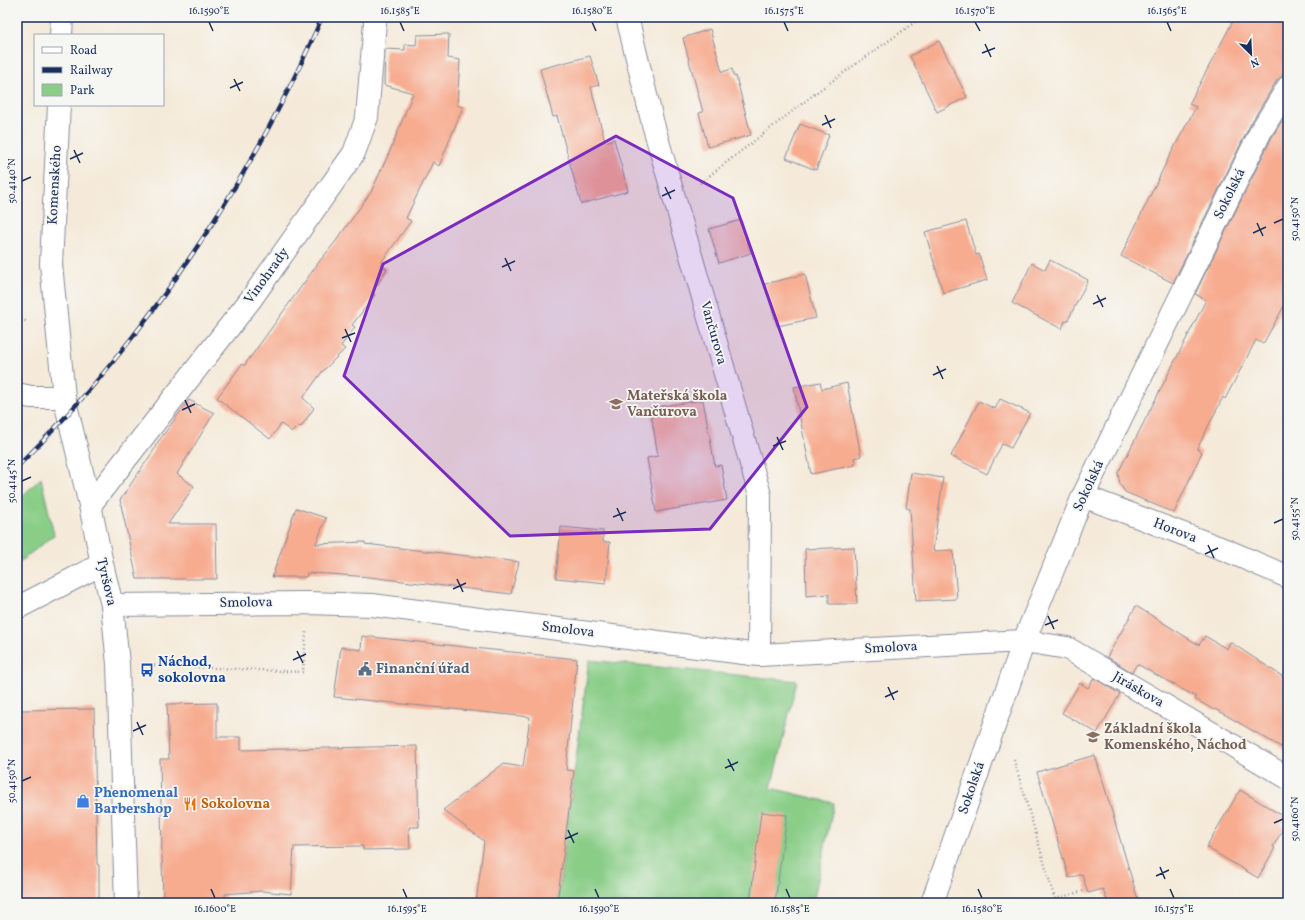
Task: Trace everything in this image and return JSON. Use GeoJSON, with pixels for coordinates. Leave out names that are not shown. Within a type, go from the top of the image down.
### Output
{"type":"FeatureCollection","features":[{"type":"Feature","properties":{"kind":"street"},"geometry":{"type":"LineString","coordinates":[[61,34],[62,17]]}},
{"type":"Feature","properties":{"kind":"street","name":"Vinohrady"},"geometry":{"type":"LineString","coordinates":[[90,504],[251,299],[354,153],[367,117],[376,17]]}},
{"type":"Feature","properties":{"kind":"street","name":"Vančurova"},"geometry":{"type":"LineString","coordinates":[[627,17],[653,124],[760,495],[760,655]]}},
{"type":"Feature","properties":{"kind":"street","name":"Sokolská"},"geometry":{"type":"LineString","coordinates":[[932,903],[1024,640],[1083,496],[1261,131],[1288,87]]}},
{"type":"Feature","properties":{"kind":"street","name":"Komenského"},"geometry":{"type":"LineString","coordinates":[[51,264],[59,106]]}},
{"type":"Feature","properties":{"kind":"street","name":"Tyršova"},"geometry":{"type":"LineString","coordinates":[[51,264],[64,397],[90,504],[112,605],[118,664],[126,903]]}},
{"type":"Feature","properties":{"kind":"street"},"geometry":{"type":"LineString","coordinates":[[17,394],[31,398],[64,397]]}},
{"type":"Feature","properties":{"kind":"street","name":"Horova"},"geometry":{"type":"LineString","coordinates":[[1083,496],[1228,551],[1288,577]]}},
{"type":"Feature","properties":{"kind":"street"},"geometry":{"type":"LineString","coordinates":[[17,608],[102,564]]}},
{"type":"Feature","properties":{"kind":"street","name":"Smolova"},"geometry":{"type":"LineString","coordinates":[[112,605],[307,603],[372,605],[760,655],[1024,640]]}},
{"type":"Feature","properties":{"kind":"street","name":"Jiráskova"},"geometry":{"type":"LineString","coordinates":[[1024,640],[1067,648],[1288,778]]}},
{"type":"Feature","properties":{"kind":"path"},"geometry":{"type":"LineString","coordinates":[[675,201],[821,89],[922,17]]}},
{"type":"Feature","properties":{"kind":"path"},"geometry":{"type":"LineString","coordinates":[[150,665],[303,672],[307,603]]}},
{"type":"Feature","properties":{"kind":"path"},"geometry":{"type":"LineString","coordinates":[[1012,755],[1056,903]]}},
{"type":"Feature","properties":{"kind":"path"},"geometry":{"type":"LineString","coordinates":[[1055,899],[1083,891]]}},
{"type":"Feature","properties":{"kind":"highlighted area"},"geometry":{"type":"Polygon","coordinates":[[[616,136],[733,198],[807,407],[710,529],[510,536],[344,376],[383,264],[616,136]]]}},
{"type":"Feature","properties":{"kind":"green space"},"geometry":{"type":"Polygon","coordinates":[[[41,478],[54,535],[17,564],[17,501],[41,478]]]}},
{"type":"Feature","properties":{"kind":"green space"},"geometry":{"type":"Polygon","coordinates":[[[589,660],[797,681],[771,788],[834,803],[813,903],[557,903],[589,660]]]}},
{"type":"Feature","properties":{"kind":"building"},"geometry":{"type":"Polygon","coordinates":[[[1235,17],[1288,17],[1288,75],[1282,76],[1277,80],[1250,125],[1173,283],[1121,256],[1168,159],[1196,107],[1189,104],[1235,17]]]}},
{"type":"Feature","properties":{"kind":"building"},"geometry":{"type":"Polygon","coordinates":[[[710,29],[722,72],[732,69],[734,77],[736,76],[751,135],[708,147],[699,113],[703,112],[683,38],[710,29]]]}},
{"type":"Feature","properties":{"kind":"building"},"geometry":{"type":"Polygon","coordinates":[[[449,34],[448,58],[460,60],[457,105],[463,107],[439,166],[433,162],[406,218],[411,221],[380,264],[387,269],[372,293],[375,295],[352,325],[355,327],[341,346],[345,349],[322,372],[303,398],[314,408],[301,427],[298,426],[292,432],[281,424],[270,439],[217,398],[242,364],[244,366],[371,192],[390,151],[413,93],[384,85],[385,49],[405,50],[405,44],[416,45],[417,35],[449,34]]]}},
{"type":"Feature","properties":{"kind":"building"},"geometry":{"type":"Polygon","coordinates":[[[939,41],[967,97],[937,112],[910,56],[939,41]]]}},
{"type":"Feature","properties":{"kind":"building"},"geometry":{"type":"Polygon","coordinates":[[[590,56],[599,85],[591,87],[605,142],[614,139],[628,191],[581,204],[557,116],[553,117],[540,69],[590,56]]]}},
{"type":"Feature","properties":{"kind":"building"},"geometry":{"type":"Polygon","coordinates":[[[1288,111],[1288,299],[1263,344],[1256,340],[1225,399],[1223,397],[1197,449],[1202,452],[1174,513],[1125,492],[1120,484],[1118,473],[1206,300],[1195,294],[1272,137],[1288,111]]]}},
{"type":"Feature","properties":{"kind":"building"},"geometry":{"type":"Polygon","coordinates":[[[800,124],[829,135],[816,170],[786,158],[800,124]]]}},
{"type":"Feature","properties":{"kind":"building"},"geometry":{"type":"Polygon","coordinates":[[[741,220],[751,253],[719,263],[709,229],[741,220]]]}},
{"type":"Feature","properties":{"kind":"building"},"geometry":{"type":"Polygon","coordinates":[[[966,221],[976,255],[979,254],[987,280],[943,293],[925,232],[966,221]]]}},
{"type":"Feature","properties":{"kind":"building"},"geometry":{"type":"Polygon","coordinates":[[[1050,260],[1088,280],[1062,329],[1012,303],[1032,263],[1045,270],[1050,260]]]}},
{"type":"Feature","properties":{"kind":"building"},"geometry":{"type":"Polygon","coordinates":[[[805,274],[816,318],[777,326],[765,284],[805,274]]]}},
{"type":"Feature","properties":{"kind":"building"},"geometry":{"type":"Polygon","coordinates":[[[820,382],[822,389],[847,383],[861,456],[854,458],[855,465],[811,474],[794,387],[820,382]]]}},
{"type":"Feature","properties":{"kind":"building"},"geometry":{"type":"Polygon","coordinates":[[[1000,399],[1030,413],[1011,448],[1002,444],[987,474],[951,456],[979,401],[995,409],[1000,399]]]}},
{"type":"Feature","properties":{"kind":"building"},"geometry":{"type":"Polygon","coordinates":[[[189,400],[214,413],[177,474],[194,486],[168,524],[216,524],[217,579],[137,579],[120,500],[156,447],[155,446],[189,400]]]}},
{"type":"Feature","properties":{"kind":"building"},"geometry":{"type":"Polygon","coordinates":[[[703,400],[715,466],[721,465],[727,500],[656,512],[647,458],[658,456],[650,408],[703,400]]]}},
{"type":"Feature","properties":{"kind":"building"},"geometry":{"type":"Polygon","coordinates":[[[911,473],[943,478],[933,551],[953,550],[957,599],[916,601],[910,509],[906,508],[911,473]]]}},
{"type":"Feature","properties":{"kind":"building"},"geometry":{"type":"Polygon","coordinates":[[[296,508],[326,518],[316,544],[365,542],[365,544],[519,562],[511,594],[369,577],[330,574],[307,573],[306,577],[272,577],[296,508]]]}},
{"type":"Feature","properties":{"kind":"building"},"geometry":{"type":"Polygon","coordinates":[[[561,527],[603,531],[603,542],[610,542],[606,583],[556,578],[561,527]]]}},
{"type":"Feature","properties":{"kind":"building"},"geometry":{"type":"Polygon","coordinates":[[[854,547],[857,604],[829,604],[829,594],[806,596],[805,549],[854,547]]]}},
{"type":"Feature","properties":{"kind":"building"},"geometry":{"type":"Polygon","coordinates":[[[1136,606],[1199,645],[1205,636],[1227,649],[1230,642],[1288,680],[1288,751],[1215,709],[1214,710],[1195,699],[1196,697],[1137,664],[1132,672],[1107,657],[1136,606]]]}},
{"type":"Feature","properties":{"kind":"building"},"geometry":{"type":"Polygon","coordinates":[[[362,636],[577,659],[566,770],[574,771],[557,903],[476,903],[484,841],[443,810],[503,764],[523,767],[530,717],[334,697],[341,647],[361,650],[362,636]]]}},
{"type":"Feature","properties":{"kind":"building"},"geometry":{"type":"Polygon","coordinates":[[[1094,678],[1120,694],[1097,733],[1062,713],[1080,683],[1088,688],[1094,678]]]}},
{"type":"Feature","properties":{"kind":"building"},"geometry":{"type":"Polygon","coordinates":[[[217,703],[217,739],[218,737],[241,737],[241,750],[417,746],[419,827],[409,827],[410,849],[363,850],[363,846],[294,847],[291,894],[262,891],[225,894],[226,903],[163,903],[160,759],[169,759],[167,704],[217,703]]]}},
{"type":"Feature","properties":{"kind":"building"},"geometry":{"type":"Polygon","coordinates":[[[94,709],[99,903],[20,903],[19,855],[17,855],[17,710],[94,709]]]}},
{"type":"Feature","properties":{"kind":"building"},"geometry":{"type":"Polygon","coordinates":[[[1095,755],[1139,903],[1108,903],[1103,889],[1088,893],[1082,874],[1069,878],[1037,772],[1095,755]]]}},
{"type":"Feature","properties":{"kind":"building"},"geometry":{"type":"Polygon","coordinates":[[[1240,790],[1286,818],[1281,826],[1284,827],[1273,847],[1275,848],[1258,878],[1206,847],[1240,790]]]}},
{"type":"Feature","properties":{"kind":"building"},"geometry":{"type":"Polygon","coordinates":[[[761,812],[787,815],[775,903],[750,903],[761,812]]]}},
{"type":"Feature","properties":{"kind":"railway"},"geometry":{"type":"LineString","coordinates":[[17,467],[53,431],[87,393],[151,313],[180,272],[236,186],[261,142],[293,80],[322,17]]}},
{"type":"Feature","properties":{"kind":"place","name":"Mateřská škola Vančurova"},"geometry":{"type":"Point","coordinates":[616,404]}},
{"type":"Feature","properties":{"kind":"place","name":"Finanční úřad"},"geometry":{"type":"Point","coordinates":[365,669]}},
{"type":"Feature","properties":{"kind":"place","name":"Náchod, sokolovna"},"geometry":{"type":"Point","coordinates":[147,670]}},
{"type":"Feature","properties":{"kind":"place","name":"Základní škola Komenského, Náchod"},"geometry":{"type":"Point","coordinates":[1093,737]}},
{"type":"Feature","properties":{"kind":"place","name":"Phenomenal Barbershop"},"geometry":{"type":"Point","coordinates":[83,801]}},
{"type":"Feature","properties":{"kind":"place","name":"Sokolovna"},"geometry":{"type":"Point","coordinates":[190,804]}}]}
